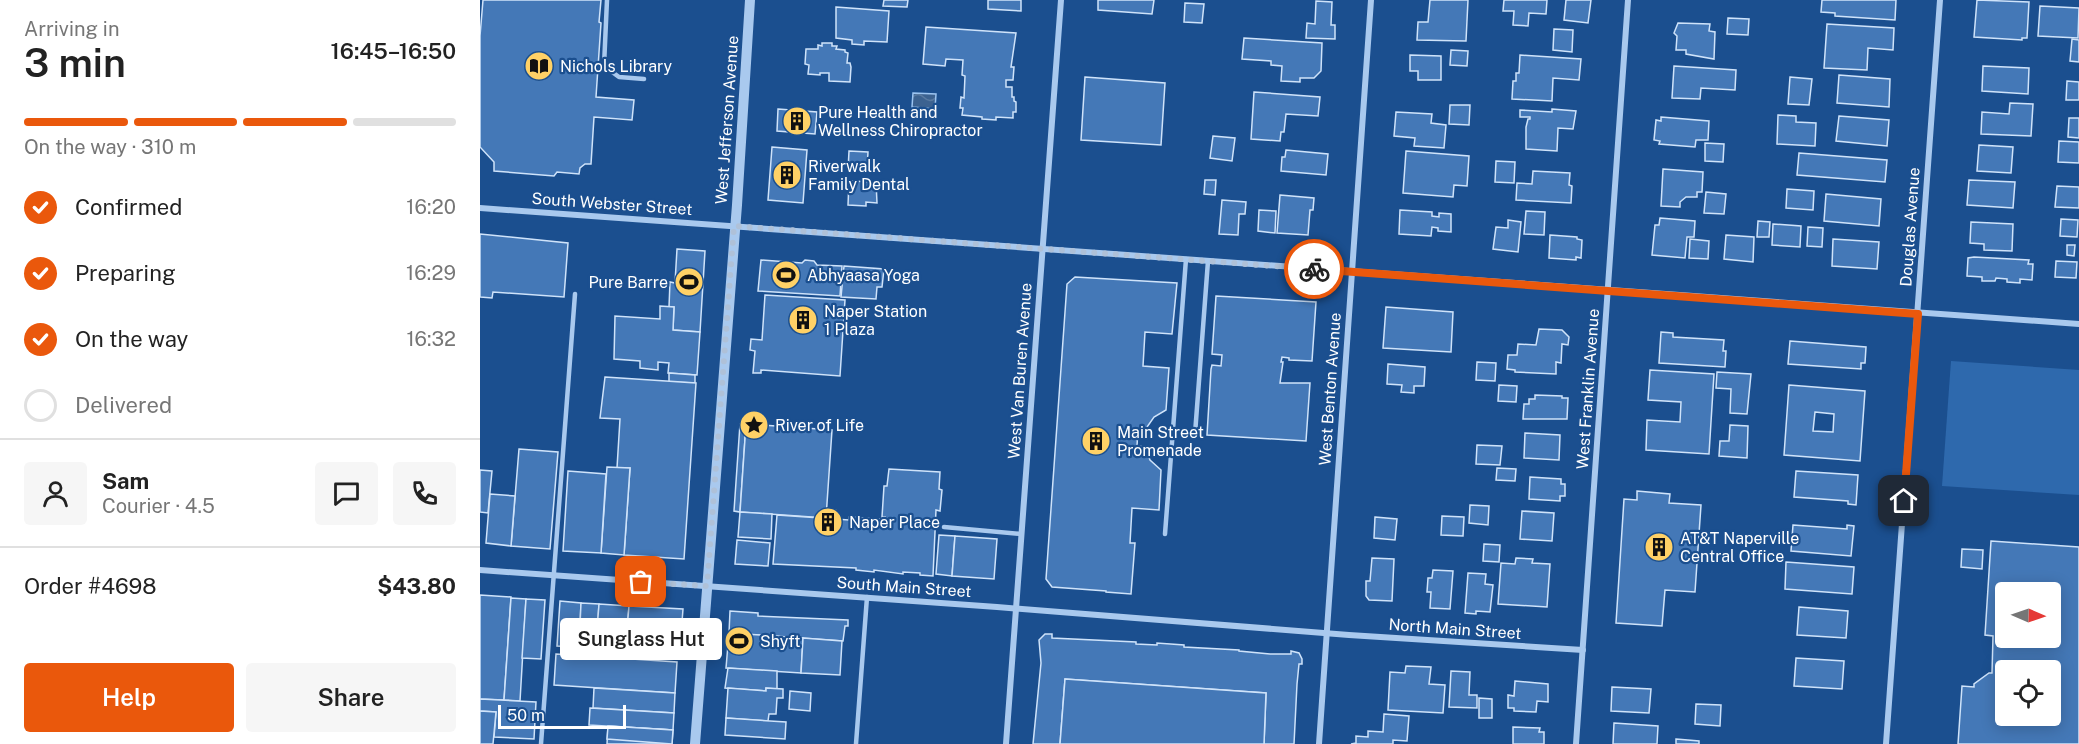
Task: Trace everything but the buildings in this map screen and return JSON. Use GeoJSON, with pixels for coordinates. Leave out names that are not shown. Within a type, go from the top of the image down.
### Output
{"type":"FeatureCollection","features":[{"type":"Feature","properties":{"kind":"street","name":"West Jefferson Avenue"},"geometry":{"type":"LineString","coordinates":[[695,744],[750,0]]}},
{"type":"Feature","properties":{"kind":"street","name":"West Van Buren Avenue"},"geometry":{"type":"LineString","coordinates":[[1006,744],[1061,0]]}},
{"type":"Feature","properties":{"kind":"street","name":"West Benton Avenue"},"geometry":{"type":"LineString","coordinates":[[1319,744],[1371,0]]}},
{"type":"Feature","properties":{"kind":"street","name":"West Franklin Avenue"},"geometry":{"type":"LineString","coordinates":[[1576,744],[1628,0]]}},
{"type":"Feature","properties":{"kind":"street","name":"Douglas Avenue"},"geometry":{"type":"LineString","coordinates":[[1886,744],[1940,0]]}},
{"type":"Feature","properties":{"kind":"street","name":"South Webster Street"},"geometry":{"type":"LineString","coordinates":[[480,208],[2079,324]]}},
{"type":"Feature","properties":{"kind":"street","name":"South Main Street"},"geometry":{"type":"LineString","coordinates":[[480,570],[1327,633]]}},
{"type":"Feature","properties":{"kind":"street","name":"North Main Street"},"geometry":{"type":"LineString","coordinates":[[1327,633],[1583,650]]}},
{"type":"Feature","properties":{"kind":"lane"},"geometry":{"type":"LineString","coordinates":[[608,0],[604,66],[619,77],[644,79]]}},
{"type":"Feature","properties":{"kind":"lane"},"geometry":{"type":"LineString","coordinates":[[1165,534],[1186,259]]}},
{"type":"Feature","properties":{"kind":"lane"},"geometry":{"type":"LineString","coordinates":[[1195,434],[1208,261]]}},
{"type":"Feature","properties":{"kind":"lane"},"geometry":{"type":"LineString","coordinates":[[542,744],[575,294]]}},
{"type":"Feature","properties":{"kind":"lane"},"geometry":{"type":"LineString","coordinates":[[944,527],[1021,534]]}},
{"type":"Feature","properties":{"kind":"lane"},"geometry":{"type":"LineString","coordinates":[[856,744],[867,597]]}},
{"type":"Feature","properties":{"kind":"shaded area"},"geometry":{"type":"Polygon","coordinates":[[[1951,361],[2079,370],[2079,495],[1942,486],[1951,361]]]}},
{"type":"Feature","properties":{"kind":"water"},"geometry":{"type":"Polygon","coordinates":[[[913,93],[936,94],[935,109],[912,107],[913,93]]]}},
{"type":"Feature","properties":{"kind":"way so far"},"geometry":{"type":"LineString","coordinates":[[641,582],[707,586],[734,226],[1314,269]]}},
{"type":"Feature","properties":{"kind":"place","name":"Nichols Library"},"geometry":{"type":"Point","coordinates":[539,66]}},
{"type":"Feature","properties":{"kind":"place","name":"Pure Health and Wellness Chiropractor"},"geometry":{"type":"Point","coordinates":[797,121]}},
{"type":"Feature","properties":{"kind":"place","name":"Riverwalk Family Dental"},"geometry":{"type":"Point","coordinates":[787,175]}},
{"type":"Feature","properties":{"kind":"place","name":"Abhyaasa Yoga"},"geometry":{"type":"Point","coordinates":[786,275]}},
{"type":"Feature","properties":{"kind":"place","name":"Pure Barre"},"geometry":{"type":"Point","coordinates":[689,282]}},
{"type":"Feature","properties":{"kind":"place","name":"Naper Station 1 Plaza"},"geometry":{"type":"Point","coordinates":[803,320]}},
{"type":"Feature","properties":{"kind":"place","name":"River of Life"},"geometry":{"type":"Point","coordinates":[754,425]}},
{"type":"Feature","properties":{"kind":"place","name":"Main Street Promenade"},"geometry":{"type":"Point","coordinates":[1096,441]}},
{"type":"Feature","properties":{"kind":"place","name":"Naper Place"},"geometry":{"type":"Point","coordinates":[828,522]}},
{"type":"Feature","properties":{"kind":"place","name":"AT&T Naperville Central Office"},"geometry":{"type":"Point","coordinates":[1659,547]}},
{"type":"Feature","properties":{"kind":"place","name":"Sunglass Hut"},"geometry":{"type":"Point","coordinates":[641,582]}},
{"type":"Feature","properties":{"kind":"place","name":"Shyft"},"geometry":{"type":"Point","coordinates":[739,641]}},
{"type":"Feature","properties":{"kind":"route"},"geometry":{"type":"LineString","coordinates":[[1314,269],[1918,314],[1904,501]]}}]}
